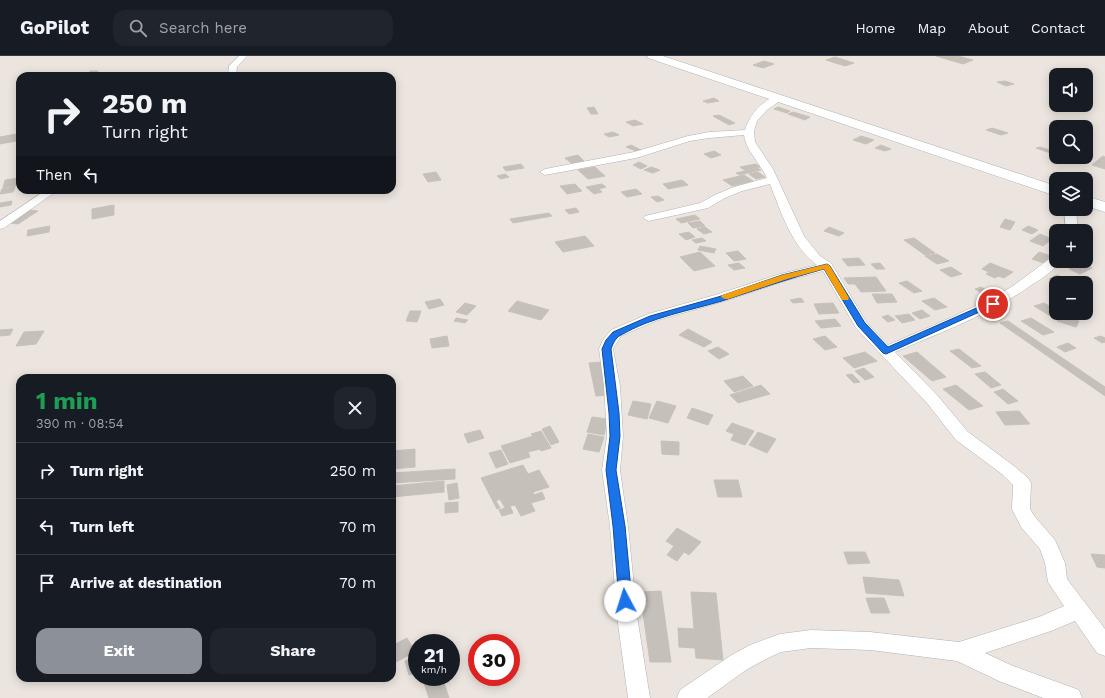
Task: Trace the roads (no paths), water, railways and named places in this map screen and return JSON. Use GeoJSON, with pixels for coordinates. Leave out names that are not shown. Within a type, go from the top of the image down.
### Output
{"type":"FeatureCollection","features":[{"type":"Feature","properties":{"kind":"street"},"geometry":{"type":"LineString","coordinates":[[232,72],[233,66],[243,56]]}},
{"type":"Feature","properties":{"kind":"street"},"geometry":{"type":"LineString","coordinates":[[652,56],[1049,189]]}},
{"type":"Feature","properties":{"kind":"street"},"geometry":{"type":"LineString","coordinates":[[778,98],[766,105],[753,121],[749,132],[751,143],[768,168],[783,205],[799,237],[818,262],[827,266],[861,325],[932,398],[962,436],[1008,470],[1022,483],[1021,509],[1028,522],[1048,545],[1055,563],[1058,582],[1077,610],[1105,646]]}},
{"type":"Feature","properties":{"kind":"street"},"geometry":{"type":"LineString","coordinates":[[545,172],[636,155],[674,143],[709,135],[749,132]]}},
{"type":"Feature","properties":{"kind":"street"},"geometry":{"type":"LineString","coordinates":[[649,218],[704,206],[721,196],[738,189],[772,180]]}},
{"type":"Feature","properties":{"kind":"street"},"geometry":{"type":"LineString","coordinates":[[0,226],[47,194]]}},
{"type":"Feature","properties":{"kind":"street"},"geometry":{"type":"LineString","coordinates":[[1093,203],[1105,207]]}},
{"type":"Feature","properties":{"kind":"street"},"geometry":{"type":"LineString","coordinates":[[639,698],[627,616],[619,526],[611,470],[615,436],[612,386],[606,349],[610,340],[616,333],[653,318],[784,277],[827,266]]}},
{"type":"Feature","properties":{"kind":"street"},"geometry":{"type":"LineString","coordinates":[[886,351],[1006,298],[1040,276],[1049,267]]}},
{"type":"Feature","properties":{"kind":"street"},"geometry":{"type":"LineString","coordinates":[[959,652],[1044,625],[1077,610]]}},
{"type":"Feature","properties":{"kind":"street"},"geometry":{"type":"LineString","coordinates":[[688,698],[738,663],[758,652],[780,643],[811,639],[870,641],[959,652],[1007,674],[1071,698]]}}]}
